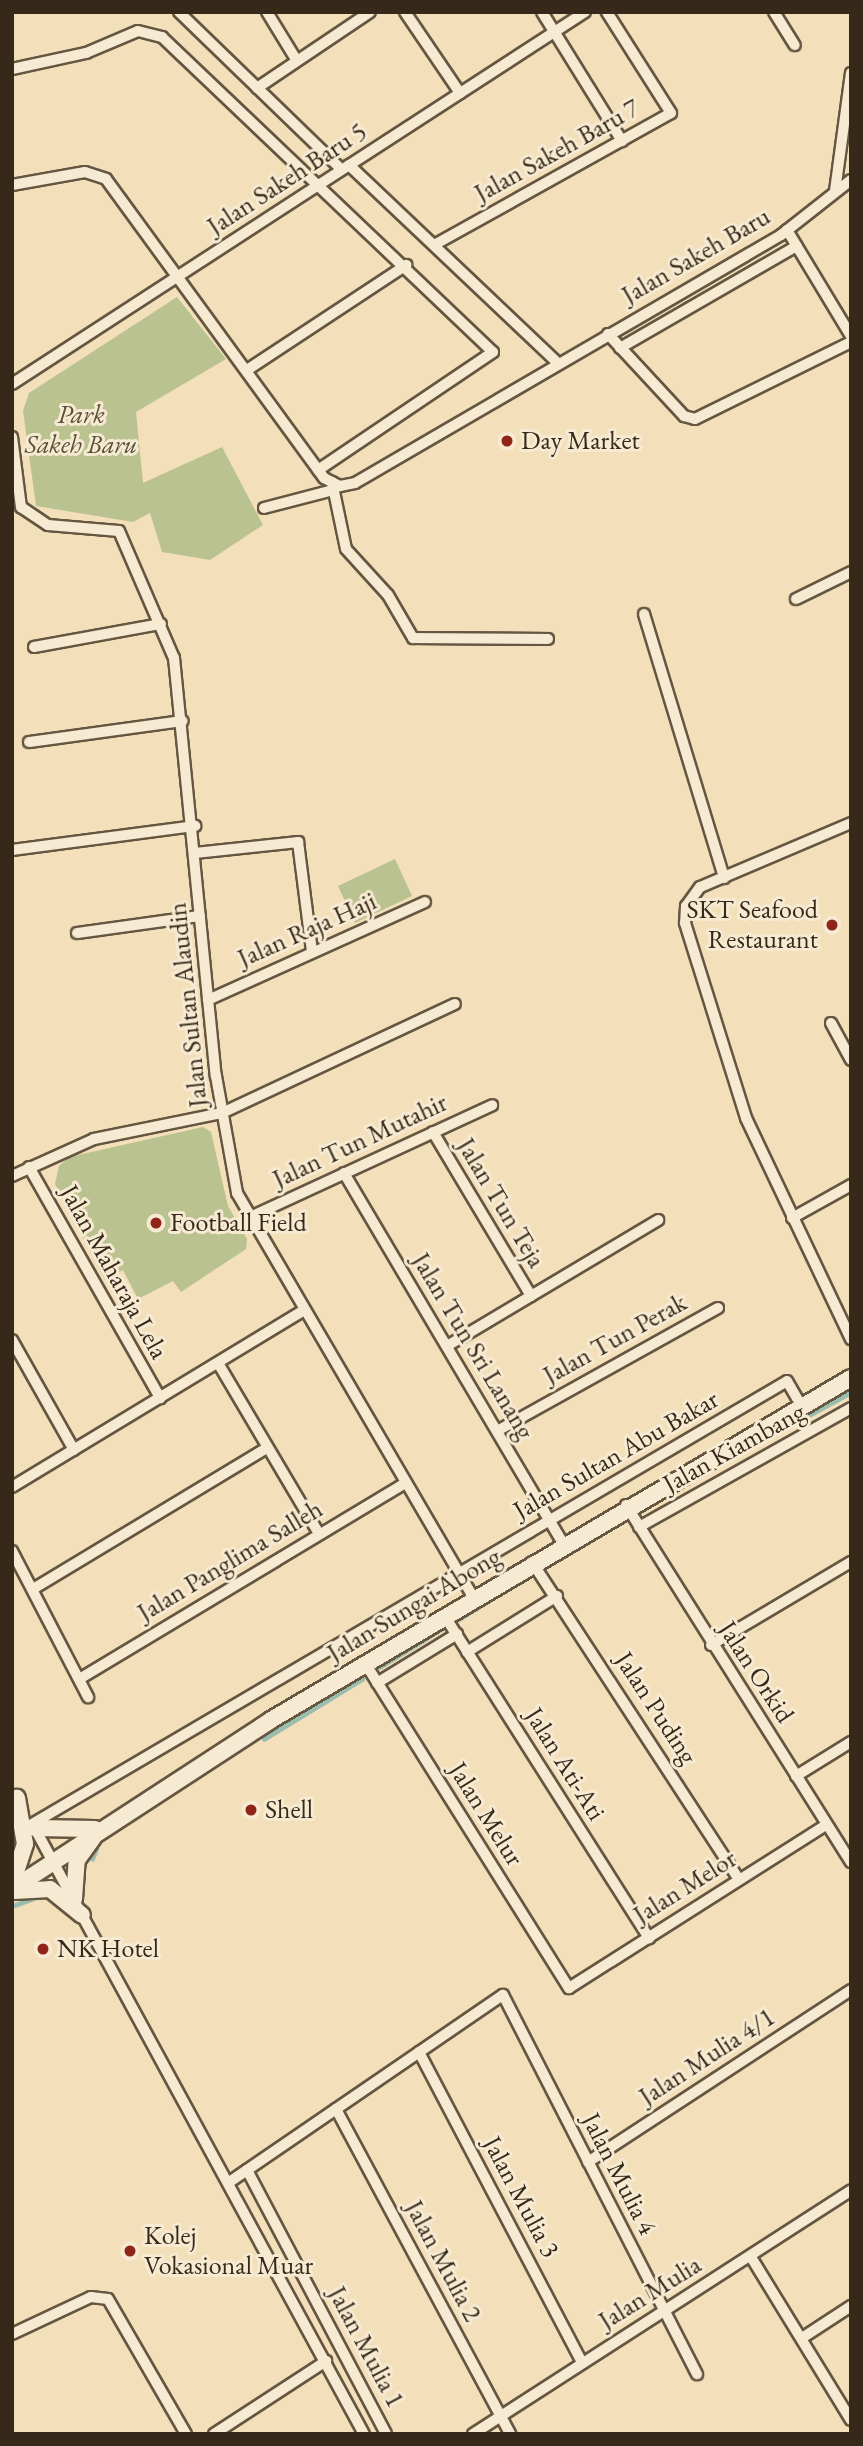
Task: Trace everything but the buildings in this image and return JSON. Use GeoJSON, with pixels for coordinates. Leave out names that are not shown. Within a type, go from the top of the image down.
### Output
{"type":"FeatureCollection","features":[{"type":"Feature","properties":{"kind":"street"},"geometry":{"type":"LineString","coordinates":[[179,12],[257,88],[433,245],[558,363]]}},
{"type":"Feature","properties":{"kind":"street"},"geometry":{"type":"LineString","coordinates":[[267,12],[297,61]]}},
{"type":"Feature","properties":{"kind":"street"},"geometry":{"type":"LineString","coordinates":[[257,88],[370,12]]}},
{"type":"Feature","properties":{"kind":"street"},"geometry":{"type":"LineString","coordinates":[[405,12],[460,93]]}},
{"type":"Feature","properties":{"kind":"street"},"geometry":{"type":"LineString","coordinates":[[542,12],[622,141]]}},
{"type":"Feature","properties":{"kind":"street","name":"Jalan Sakeh Baru 5"},"geometry":{"type":"LineString","coordinates":[[12,384],[585,12]]}},
{"type":"Feature","properties":{"kind":"street","name":"Jalan Sakeh Baru 7"},"geometry":{"type":"LineString","coordinates":[[433,245],[622,141],[671,110],[607,12]]}},
{"type":"Feature","properties":{"kind":"street"},"geometry":{"type":"LineString","coordinates":[[774,12],[794,45]]}},
{"type":"Feature","properties":{"kind":"street"},"geometry":{"type":"LineString","coordinates":[[12,69],[86,53],[138,31],[153,32],[321,181],[494,356],[327,480],[264,508]]}},
{"type":"Feature","properties":{"kind":"street"},"geometry":{"type":"LineString","coordinates":[[835,191],[851,73]]}},
{"type":"Feature","properties":{"kind":"street"},"geometry":{"type":"LineString","coordinates":[[12,185],[97,173],[327,480],[346,549],[388,595],[412,638],[548,639]]}},
{"type":"Feature","properties":{"kind":"street","name":"Jalan Sakeh Baru"},"geometry":{"type":"LineString","coordinates":[[327,480],[355,483],[787,230],[851,180]]}},
{"type":"Feature","properties":{"kind":"street"},"geometry":{"type":"LineString","coordinates":[[787,230],[851,336]]}},
{"type":"Feature","properties":{"kind":"street"},"geometry":{"type":"LineString","coordinates":[[620,348],[797,246]]}},
{"type":"Feature","properties":{"kind":"street"},"geometry":{"type":"LineString","coordinates":[[247,370],[406,265]]}},
{"type":"Feature","properties":{"kind":"street"},"geometry":{"type":"LineString","coordinates":[[608,334],[684,416],[695,419],[851,342]]}},
{"type":"Feature","properties":{"kind":"street","name":"Jalan Sultan Alaudin"},"geometry":{"type":"LineString","coordinates":[[12,437],[19,499],[28,515],[48,526],[119,531],[161,625],[178,673],[195,826],[208,1000],[222,1113],[231,1172],[248,1218],[473,1597]]}},
{"type":"Feature","properties":{"kind":"street"},"geometry":{"type":"LineString","coordinates":[[796,599],[851,572]]}},
{"type":"Feature","properties":{"kind":"street"},"geometry":{"type":"LineString","coordinates":[[644,614],[724,878]]}},
{"type":"Feature","properties":{"kind":"street"},"geometry":{"type":"LineString","coordinates":[[34,647],[161,625]]}},
{"type":"Feature","properties":{"kind":"street"},"geometry":{"type":"LineString","coordinates":[[29,742],[183,721]]}},
{"type":"Feature","properties":{"kind":"street"},"geometry":{"type":"LineString","coordinates":[[849,1333],[792,1218],[736,1093],[685,923],[692,895],[724,878],[851,823]]}},
{"type":"Feature","properties":{"kind":"street"},"geometry":{"type":"LineString","coordinates":[[12,850],[195,826]]}},
{"type":"Feature","properties":{"kind":"street"},"geometry":{"type":"LineString","coordinates":[[195,853],[298,842],[312,952]]}},
{"type":"Feature","properties":{"kind":"street","name":"Jalan Raja Haji"},"geometry":{"type":"LineString","coordinates":[[208,1000],[425,902]]}},
{"type":"Feature","properties":{"kind":"street"},"geometry":{"type":"LineString","coordinates":[[77,933],[200,916]]}},
{"type":"Feature","properties":{"kind":"street"},"geometry":{"type":"LineString","coordinates":[[12,1176],[94,1139],[222,1113],[455,1004]]}},
{"type":"Feature","properties":{"kind":"street"},"geometry":{"type":"LineString","coordinates":[[831,1024],[851,1060]]}},
{"type":"Feature","properties":{"kind":"street","name":"Jalan Tun Mutahir"},"geometry":{"type":"LineString","coordinates":[[248,1218],[492,1105]]}},
{"type":"Feature","properties":{"kind":"street","name":"Jalan Tun Teja"},"geometry":{"type":"LineString","coordinates":[[433,1132],[531,1296]]}},
{"type":"Feature","properties":{"kind":"street","name":"Jalan Maharaja Lela"},"geometry":{"type":"LineString","coordinates":[[29,1167],[160,1398]]}},
{"type":"Feature","properties":{"kind":"street","name":"Jalan Tun Sri Lanang"},"geometry":{"type":"LineString","coordinates":[[344,1173],[563,1543]]}},
{"type":"Feature","properties":{"kind":"street"},"geometry":{"type":"LineString","coordinates":[[792,1218],[851,1185]]}},
{"type":"Feature","properties":{"kind":"street"},"geometry":{"type":"LineString","coordinates":[[447,1346],[658,1220]]}},
{"type":"Feature","properties":{"kind":"street","name":"Jalan Tun Perak"},"geometry":{"type":"LineString","coordinates":[[497,1432],[718,1308]]}},
{"type":"Feature","properties":{"kind":"street"},"geometry":{"type":"LineString","coordinates":[[12,1487],[303,1311]]}},
{"type":"Feature","properties":{"kind":"street"},"geometry":{"type":"LineString","coordinates":[[12,1340],[74,1450]]}},
{"type":"Feature","properties":{"kind":"street"},"geometry":{"type":"LineString","coordinates":[[218,1363],[320,1534]]}},
{"type":"Feature","properties":{"kind":"street","name":"Jalan Sungai Abong"},"geometry":{"type":"LineString","coordinates":[[12,1888],[51,1860],[473,1597],[626,1505],[851,1378]]}},
{"type":"Feature","properties":{"kind":"street","name":"Jalan Sultan Abu Bakar"},"geometry":{"type":"LineString","coordinates":[[34,1826],[787,1381],[801,1405]]}},
{"type":"Feature","properties":{"kind":"street","name":"Jalan Kiambang"},"geometry":{"type":"LineString","coordinates":[[639,1527],[851,1408]]}},
{"type":"Feature","properties":{"kind":"street"},"geometry":{"type":"LineString","coordinates":[[33,1589],[267,1448]]}},
{"type":"Feature","properties":{"kind":"street","name":"Jalan Panglima Salleh"},"geometry":{"type":"LineString","coordinates":[[80,1678],[404,1484]]}},
{"type":"Feature","properties":{"kind":"street","name":"Jalan Orkid"},"geometry":{"type":"LineString","coordinates":[[626,1505],[711,1645],[851,1863]]}},
{"type":"Feature","properties":{"kind":"street"},"geometry":{"type":"LineString","coordinates":[[12,1551],[88,1697]]}},
{"type":"Feature","properties":{"kind":"street","name":"Jalan Puding"},"geometry":{"type":"LineString","coordinates":[[532,1562],[557,1596],[738,1880]]}},
{"type":"Feature","properties":{"kind":"street"},"geometry":{"type":"LineString","coordinates":[[711,1645],[851,1562]]}},
{"type":"Feature","properties":{"kind":"street"},"geometry":{"type":"LineString","coordinates":[[467,1652],[557,1596]]}},
{"type":"Feature","properties":{"kind":"street","name":"Jalan Ati-Ati"},"geometry":{"type":"LineString","coordinates":[[444,1615],[649,1938]]}},
{"type":"Feature","properties":{"kind":"street"},"geometry":{"type":"LineString","coordinates":[[377,1683],[457,1634]]}},
{"type":"Feature","properties":{"kind":"street","name":"Jalan Melur"},"geometry":{"type":"LineString","coordinates":[[365,1664],[569,1988]]}},
{"type":"Feature","properties":{"kind":"street"},"geometry":{"type":"LineString","coordinates":[[796,1776],[851,1742]]}},
{"type":"Feature","properties":{"kind":"street"},"geometry":{"type":"LineString","coordinates":[[15,1794],[364,2434]]}},
{"type":"Feature","properties":{"kind":"street"},"geometry":{"type":"LineString","coordinates":[[15,1794],[25,1844],[12,1888],[50,1889],[82,1915]]}},
{"type":"Feature","properties":{"kind":"street","name":"Jalan Melor"},"geometry":{"type":"LineString","coordinates":[[569,1988],[826,1825]]}},
{"type":"Feature","properties":{"kind":"street"},"geometry":{"type":"LineString","coordinates":[[34,1826],[105,1826]]}},
{"type":"Feature","properties":{"kind":"street"},"geometry":{"type":"LineString","coordinates":[[74,1899],[77,1860],[105,1826]]}},
{"type":"Feature","properties":{"kind":"street","name":"Jalan Mulia 4/1"},"geometry":{"type":"LineString","coordinates":[[588,2162],[851,1990]]}},
{"type":"Feature","properties":{"kind":"street","name":"Jalan Mulia 4"},"geometry":{"type":"LineString","coordinates":[[419,2052],[503,1995],[697,2374]]}},
{"type":"Feature","properties":{"kind":"street"},"geometry":{"type":"LineString","coordinates":[[228,2183],[419,2052]]}},
{"type":"Feature","properties":{"kind":"street","name":"Jalan Mulia 3"},"geometry":{"type":"LineString","coordinates":[[419,2052],[582,2363]]}},
{"type":"Feature","properties":{"kind":"street","name":"Jalan Mulia 2"},"geometry":{"type":"LineString","coordinates":[[336,2109],[510,2434]]}},
{"type":"Feature","properties":{"kind":"street","name":"Jalan Mulia 1"},"geometry":{"type":"LineString","coordinates":[[247,2170],[386,2434]]}},
{"type":"Feature","properties":{"kind":"street","name":"Jalan Mulia"},"geometry":{"type":"LineString","coordinates":[[473,2434],[851,2190]]}},
{"type":"Feature","properties":{"kind":"street"},"geometry":{"type":"LineString","coordinates":[[751,2257],[851,2420]]}},
{"type":"Feature","properties":{"kind":"street"},"geometry":{"type":"LineString","coordinates":[[12,2334],[91,2297],[108,2298],[186,2434]]}},
{"type":"Feature","properties":{"kind":"street"},"geometry":{"type":"LineString","coordinates":[[802,2338],[851,2306]]}},
{"type":"Feature","properties":{"kind":"street"},"geometry":{"type":"LineString","coordinates":[[214,2434],[326,2361]]}},
{"type":"Feature","properties":{"kind":"green space","name":"Park Sakeh Baru"},"geometry":{"type":"Polygon","coordinates":[[[177,297],[226,359],[136,412],[143,483],[222,447],[263,525],[210,560],[162,552],[150,513],[133,522],[36,506],[23,411],[29,393],[177,297]]]}},
{"type":"Feature","properties":{"kind":"green space"},"geometry":{"type":"Polygon","coordinates":[[[395,859],[412,896],[355,923],[338,886],[395,859]]]}},
{"type":"Feature","properties":{"kind":"green space","name":"Football Field"},"geometry":{"type":"Polygon","coordinates":[[[203,1127],[211,1132],[228,1206],[247,1239],[246,1249],[181,1292],[173,1281],[138,1299],[123,1270],[105,1280],[55,1184],[59,1166],[69,1157],[203,1127]]]}},
{"type":"Feature","properties":{"kind":"waterway"},"geometry":{"type":"LineString","coordinates":[[732,1457],[851,1392]]}},
{"type":"Feature","properties":{"kind":"waterway"},"geometry":{"type":"LineString","coordinates":[[459,1619],[491,1599]]}},
{"type":"Feature","properties":{"kind":"waterway"},"geometry":{"type":"LineString","coordinates":[[380,1667],[443,1628]]}},
{"type":"Feature","properties":{"kind":"waterway"},"geometry":{"type":"LineString","coordinates":[[264,1739],[362,1679]]}},
{"type":"Feature","properties":{"kind":"waterway"},"geometry":{"type":"LineString","coordinates":[[92,1859],[96,1849]]}},
{"type":"Feature","properties":{"kind":"waterway"},"geometry":{"type":"LineString","coordinates":[[15,1905],[37,1897]]}},
{"type":"Feature","properties":{"kind":"place","name":"Day Market"},"geometry":{"type":"Point","coordinates":[507,441]}},
{"type":"Feature","properties":{"kind":"place","name":"SKT Seafood Restaurant"},"geometry":{"type":"Point","coordinates":[832,925]}},
{"type":"Feature","properties":{"kind":"place","name":"Football Field"},"geometry":{"type":"Point","coordinates":[156,1223]}},
{"type":"Feature","properties":{"kind":"place","name":"Shell"},"geometry":{"type":"Point","coordinates":[251,1810]}},
{"type":"Feature","properties":{"kind":"place","name":"NK Hotel"},"geometry":{"type":"Point","coordinates":[43,1949]}},
{"type":"Feature","properties":{"kind":"place","name":"Kolej Vokasional Muar"},"geometry":{"type":"Point","coordinates":[130,2251]}}]}
